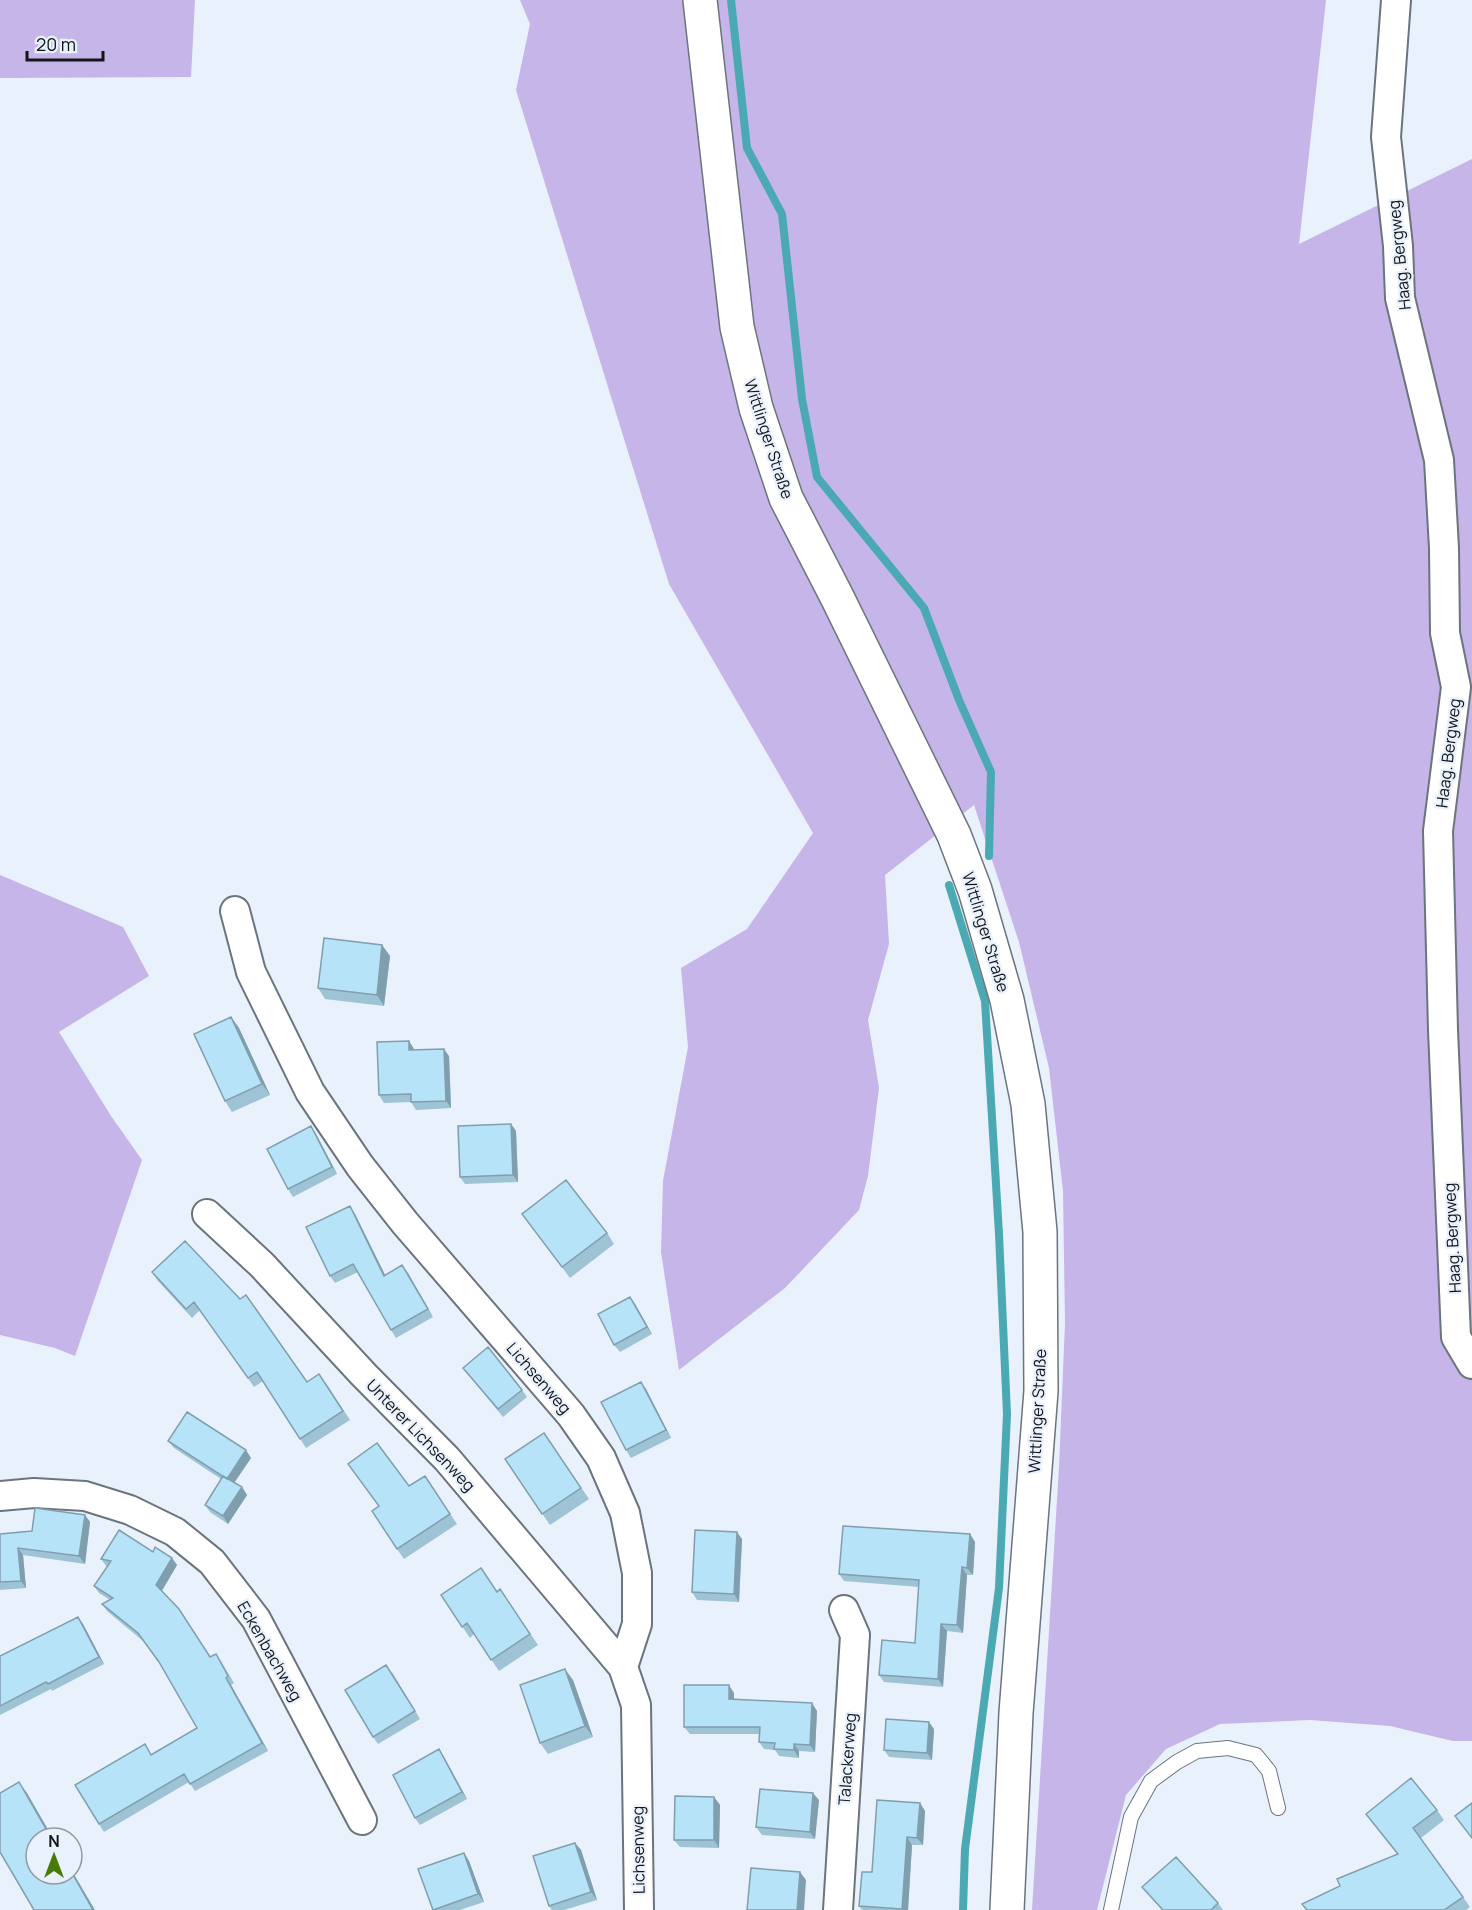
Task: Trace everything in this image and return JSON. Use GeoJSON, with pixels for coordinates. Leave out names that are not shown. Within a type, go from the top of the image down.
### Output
{"type":"FeatureCollection","features":[{"type":"Feature","properties":{"kind":"street","name":"Wittlinger Straße"},"geometry":{"type":"LineString","coordinates":[[700,0],[737,327],[756,408],[786,498],[954,836],[975,890],[1008,1000],[1028,1104],[1040,1232],[1041,1391],[1016,1713],[1007,1910]]}},
{"type":"Feature","properties":{"kind":"street","name":"Haag. Bergweg"},"geometry":{"type":"LineString","coordinates":[[1396,0],[1386,137],[1396,227],[1400,298],[1439,460],[1444,548],[1445,633],[1456,687],[1438,831],[1443,1030],[1456,1337],[1472,1364]]}},
{"type":"Feature","properties":{"kind":"street","name":"Lichsenweg"},"geometry":{"type":"LineString","coordinates":[[235,911],[251,972],[310,1092],[360,1166],[405,1223],[571,1415],[601,1458],[625,1513],[637,1573],[637,1624],[623,1667],[636,1705],[639,1910]]}},
{"type":"Feature","properties":{"kind":"street","name":"Unterer Lichsenweg"},"geometry":{"type":"LineString","coordinates":[[207,1214],[262,1265],[364,1376],[447,1459],[623,1667]]}},
{"type":"Feature","properties":{"kind":"street","name":"Eckenbachweg"},"geometry":{"type":"LineString","coordinates":[[0,1496],[34,1493],[85,1496],[130,1510],[175,1532],[212,1562],[256,1620],[362,1820]]}},
{"type":"Feature","properties":{"kind":"street","name":"Talackerweg"},"geometry":{"type":"LineString","coordinates":[[837,1910],[855,1635],[844,1610]]}},
{"type":"Feature","properties":{"kind":"lane"},"geometry":{"type":"LineString","coordinates":[[1111,1910],[1131,1817],[1151,1781],[1177,1762],[1197,1751],[1228,1748],[1256,1755],[1269,1771],[1278,1808]]}},
{"type":"Feature","properties":{"kind":"shaded area"},"geometry":{"type":"Polygon","coordinates":[[[0,0],[195,0],[191,77],[0,78],[0,0]]]}},
{"type":"Feature","properties":{"kind":"shaded area"},"geometry":{"type":"Polygon","coordinates":[[[520,0],[1326,0],[1299,244],[1472,159],[1472,1741],[1453,1741],[1390,1726],[1310,1720],[1220,1724],[1166,1749],[1126,1795],[1097,1910],[1032,1910],[1059,1467],[1065,1323],[1063,1191],[1049,1068],[1019,942],[974,805],[885,875],[889,944],[868,1020],[879,1088],[868,1176],[859,1210],[785,1288],[679,1370],[661,1252],[663,1181],[688,1047],[681,968],[747,929],[813,833],[669,584],[516,90],[530,24],[520,0]]]}},
{"type":"Feature","properties":{"kind":"shaded area"},"geometry":{"type":"Polygon","coordinates":[[[0,875],[123,927],[149,976],[59,1032],[111,1116],[142,1160],[75,1356],[55,1348],[0,1335],[0,875]]]}},
{"type":"Feature","properties":{"kind":"building"},"geometry":{"type":"Polygon","coordinates":[[[324,938],[382,945],[377,995],[318,988],[324,938]]]}},
{"type":"Feature","properties":{"kind":"building"},"geometry":{"type":"Polygon","coordinates":[[[231,1017],[262,1084],[225,1101],[194,1034],[231,1017]]]}},
{"type":"Feature","properties":{"kind":"building"},"geometry":{"type":"Polygon","coordinates":[[[409,1041],[409,1050],[444,1049],[446,1101],[411,1102],[411,1094],[379,1095],[377,1042],[409,1041]]]}},
{"type":"Feature","properties":{"kind":"building"},"geometry":{"type":"Polygon","coordinates":[[[511,1124],[513,1175],[460,1177],[458,1126],[511,1124]]]}},
{"type":"Feature","properties":{"kind":"building"},"geometry":{"type":"Polygon","coordinates":[[[311,1126],[332,1167],[288,1189],[267,1149],[311,1126]]]}},
{"type":"Feature","properties":{"kind":"building"},"geometry":{"type":"Polygon","coordinates":[[[566,1180],[607,1233],[562,1267],[522,1214],[566,1180]]]}},
{"type":"Feature","properties":{"kind":"building"},"geometry":{"type":"Polygon","coordinates":[[[350,1206],[384,1276],[402,1265],[428,1309],[391,1330],[353,1264],[330,1276],[306,1227],[350,1206]]]}},
{"type":"Feature","properties":{"kind":"building"},"geometry":{"type":"Polygon","coordinates":[[[185,1241],[240,1299],[246,1295],[307,1382],[319,1374],[343,1411],[300,1439],[257,1372],[248,1378],[194,1302],[186,1309],[152,1272],[185,1241]]]}},
{"type":"Feature","properties":{"kind":"building"},"geometry":{"type":"Polygon","coordinates":[[[630,1297],[647,1327],[614,1345],[598,1314],[630,1297]]]}},
{"type":"Feature","properties":{"kind":"building"},"geometry":{"type":"Polygon","coordinates":[[[488,1347],[522,1390],[498,1409],[463,1368],[488,1347]]]}},
{"type":"Feature","properties":{"kind":"building"},"geometry":{"type":"Polygon","coordinates":[[[641,1382],[666,1430],[626,1450],[601,1402],[641,1382]]]}},
{"type":"Feature","properties":{"kind":"building"},"geometry":{"type":"Polygon","coordinates":[[[187,1412],[246,1450],[227,1479],[168,1441],[187,1412]]]}},
{"type":"Feature","properties":{"kind":"building"},"geometry":{"type":"Polygon","coordinates":[[[544,1433],[581,1488],[542,1514],[505,1459],[544,1433]]]}},
{"type":"Feature","properties":{"kind":"building"},"geometry":{"type":"Polygon","coordinates":[[[377,1443],[409,1486],[425,1476],[450,1514],[397,1549],[372,1511],[379,1506],[348,1464],[377,1443]]]}},
{"type":"Feature","properties":{"kind":"building"},"geometry":{"type":"Polygon","coordinates":[[[223,1476],[242,1487],[223,1516],[205,1505],[223,1476]]]}},
{"type":"Feature","properties":{"kind":"building"},"geometry":{"type":"Polygon","coordinates":[[[35,1508],[85,1515],[79,1556],[18,1548],[21,1581],[0,1582],[0,1534],[32,1531],[35,1508]]]}},
{"type":"Feature","properties":{"kind":"building"},"geometry":{"type":"Polygon","coordinates":[[[843,1526],[970,1534],[967,1568],[962,1567],[957,1625],[941,1624],[938,1679],[879,1675],[882,1640],[915,1643],[919,1580],[839,1574],[843,1526]]]}},
{"type":"Feature","properties":{"kind":"building"},"geometry":{"type":"Polygon","coordinates":[[[119,1530],[153,1552],[155,1547],[172,1558],[156,1585],[179,1609],[210,1657],[216,1654],[228,1676],[226,1678],[262,1743],[190,1784],[184,1774],[99,1824],[75,1785],[145,1744],[151,1755],[197,1728],[159,1662],[138,1633],[102,1604],[113,1598],[94,1586],[111,1561],[101,1559],[119,1530]]]}},
{"type":"Feature","properties":{"kind":"building"},"geometry":{"type":"Polygon","coordinates":[[[695,1530],[737,1532],[734,1594],[692,1592],[695,1530]]]}},
{"type":"Feature","properties":{"kind":"building"},"geometry":{"type":"Polygon","coordinates":[[[481,1568],[497,1592],[500,1589],[530,1634],[491,1660],[467,1623],[462,1627],[441,1595],[481,1568]]]}},
{"type":"Feature","properties":{"kind":"building"},"geometry":{"type":"Polygon","coordinates":[[[78,1617],[99,1657],[0,1706],[0,1656],[78,1617]]]}},
{"type":"Feature","properties":{"kind":"building"},"geometry":{"type":"Polygon","coordinates":[[[386,1665],[415,1711],[373,1737],[345,1690],[386,1665]]]}},
{"type":"Feature","properties":{"kind":"building"},"geometry":{"type":"Polygon","coordinates":[[[565,1669],[585,1726],[540,1743],[520,1685],[565,1669]]]}},
{"type":"Feature","properties":{"kind":"building"},"geometry":{"type":"Polygon","coordinates":[[[684,1685],[729,1685],[729,1699],[812,1703],[810,1745],[794,1744],[794,1750],[774,1749],[775,1743],[759,1742],[760,1727],[684,1727],[684,1685]]]}},
{"type":"Feature","properties":{"kind":"building"},"geometry":{"type":"Polygon","coordinates":[[[886,1719],[929,1722],[927,1753],[884,1750],[886,1719]]]}},
{"type":"Feature","properties":{"kind":"building"},"geometry":{"type":"Polygon","coordinates":[[[439,1749],[462,1792],[415,1818],[393,1775],[439,1749]]]}},
{"type":"Feature","properties":{"kind":"building"},"geometry":{"type":"Polygon","coordinates":[[[1411,1778],[1437,1810],[1413,1828],[1463,1897],[1444,1910],[1307,1910],[1302,1904],[1340,1886],[1337,1879],[1398,1854],[1366,1814],[1411,1778]]]}},
{"type":"Feature","properties":{"kind":"building"},"geometry":{"type":"Polygon","coordinates":[[[19,1782],[44,1826],[24,1826],[24,1886],[79,1886],[93,1910],[34,1910],[0,1852],[0,1793],[19,1782]]]}},
{"type":"Feature","properties":{"kind":"building"},"geometry":{"type":"Polygon","coordinates":[[[760,1789],[813,1793],[810,1832],[756,1827],[760,1789]]]}},
{"type":"Feature","properties":{"kind":"building"},"geometry":{"type":"Polygon","coordinates":[[[675,1796],[714,1797],[714,1840],[674,1840],[675,1796]]]}},
{"type":"Feature","properties":{"kind":"building"},"geometry":{"type":"Polygon","coordinates":[[[877,1800],[920,1803],[917,1838],[907,1837],[902,1909],[859,1906],[862,1872],[872,1872],[877,1800]]]}},
{"type":"Feature","properties":{"kind":"building"},"geometry":{"type":"Polygon","coordinates":[[[1472,1803],[1472,1838],[1455,1816],[1472,1803]]]}},
{"type":"Feature","properties":{"kind":"building"},"geometry":{"type":"Polygon","coordinates":[[[575,1843],[591,1892],[549,1906],[533,1856],[575,1843]]]}},
{"type":"Feature","properties":{"kind":"building"},"geometry":{"type":"Polygon","coordinates":[[[464,1853],[478,1894],[433,1910],[418,1869],[464,1853]]]}},
{"type":"Feature","properties":{"kind":"building"},"geometry":{"type":"Polygon","coordinates":[[[1176,1857],[1218,1903],[1211,1910],[1163,1910],[1142,1887],[1176,1857]]]}},
{"type":"Feature","properties":{"kind":"building"},"geometry":{"type":"Polygon","coordinates":[[[751,1868],[800,1872],[797,1910],[747,1910],[751,1868]]]}},
{"type":"Feature","properties":{"kind":"waterway"},"geometry":{"type":"LineString","coordinates":[[731,0],[747,148],[782,214],[802,399],[817,477],[924,608],[959,700],[991,772],[989,856]]}},
{"type":"Feature","properties":{"kind":"waterway"},"geometry":{"type":"LineString","coordinates":[[949,885],[985,1001],[1007,1414],[999,1588],[965,1849],[963,1910]]}}]}
